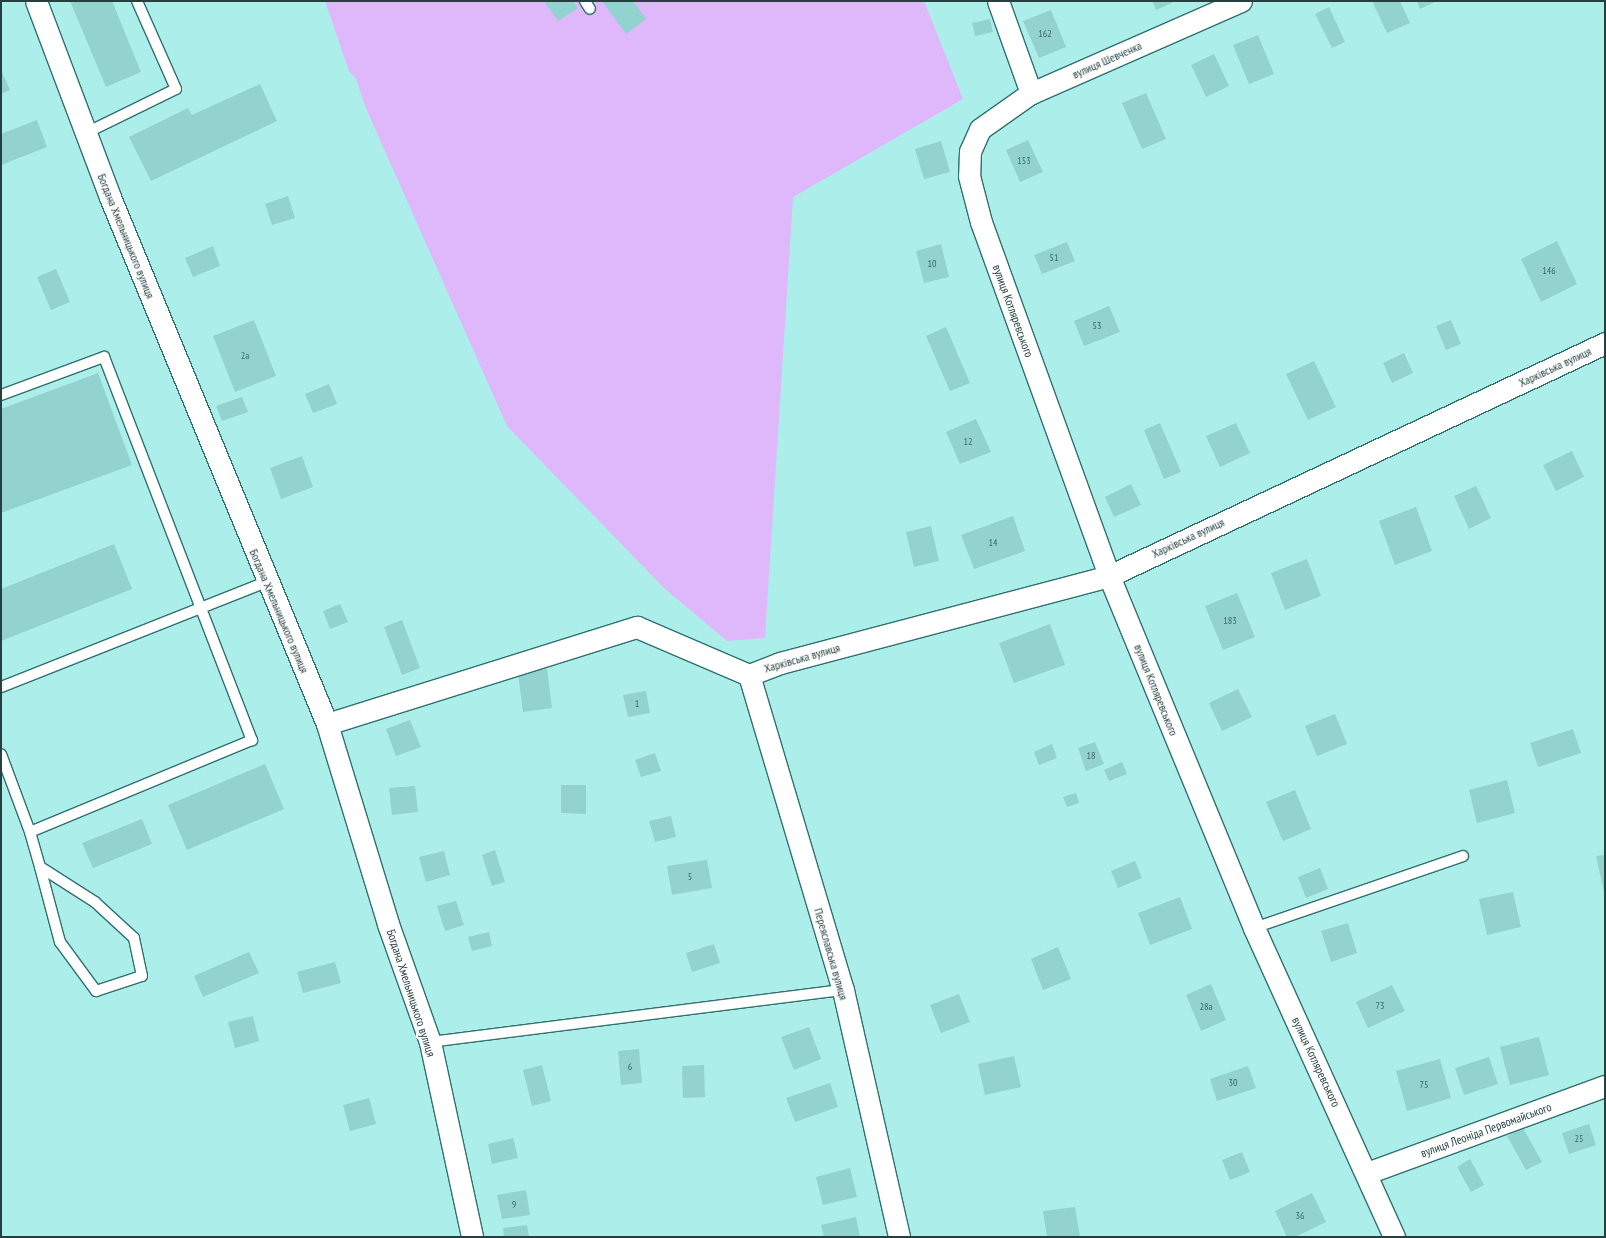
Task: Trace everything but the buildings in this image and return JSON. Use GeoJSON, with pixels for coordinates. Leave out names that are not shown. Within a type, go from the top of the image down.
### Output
{"type":"FeatureCollection","features":[{"type":"Feature","properties":{"kind":"street","name":"Богдана Хмельницького вулиця"},"geometry":{"type":"LineString","coordinates":[[36,1],[86,133],[266,582],[327,724],[388,924],[430,1042],[472,1237]]}},
{"type":"Feature","properties":{"kind":"street"},"geometry":{"type":"LineString","coordinates":[[998,1],[1030,93]]}},
{"type":"Feature","properties":{"kind":"street","name":"вулиця Шевченка"},"geometry":{"type":"LineString","coordinates":[[980,129],[1030,93],[1241,1]]}},
{"type":"Feature","properties":{"kind":"street","name":"вулиця Котляревського"},"geometry":{"type":"LineString","coordinates":[[980,129],[970,151],[970,176],[981,222],[1109,576],[1254,928],[1367,1173],[1394,1237]]}},
{"type":"Feature","properties":{"kind":"street","name":"Харківська вулиця"},"geometry":{"type":"LineString","coordinates":[[750,674],[780,663],[1109,576],[1605,343]]}},
{"type":"Feature","properties":{"kind":"street"},"geometry":{"type":"LineString","coordinates":[[327,724],[637,627],[750,674]]}},
{"type":"Feature","properties":{"kind":"street","name":"Переяславська вулиця"},"geometry":{"type":"LineString","coordinates":[[750,674],[842,990],[899,1237]]}},
{"type":"Feature","properties":{"kind":"street","name":"вулиця Леоніда Первомайського"},"geometry":{"type":"LineString","coordinates":[[1367,1173],[1605,1086]]}},
{"type":"Feature","properties":{"kind":"lane"},"geometry":{"type":"LineString","coordinates":[[86,133],[176,89],[137,1]]}},
{"type":"Feature","properties":{"kind":"lane"},"geometry":{"type":"LineString","coordinates":[[1,395],[104,357],[199,608],[252,740],[30,832]]}},
{"type":"Feature","properties":{"kind":"lane"},"geometry":{"type":"LineString","coordinates":[[1,687],[266,582]]}},
{"type":"Feature","properties":{"kind":"lane"},"geometry":{"type":"LineString","coordinates":[[1,754],[30,832],[60,942],[96,991],[142,976],[134,938],[95,902],[40,867]]}},
{"type":"Feature","properties":{"kind":"lane"},"geometry":{"type":"LineString","coordinates":[[1254,928],[1463,856]]}},
{"type":"Feature","properties":{"kind":"lane"},"geometry":{"type":"LineString","coordinates":[[430,1042],[842,990]]}},
{"type":"Feature","properties":{"kind":"shaded area"},"geometry":{"type":"Polygon","coordinates":[[[325,1],[924,1],[963,99],[793,197],[765,638],[727,641],[664,588],[507,426],[365,106],[356,79],[349,71],[325,1]]]}}]}
